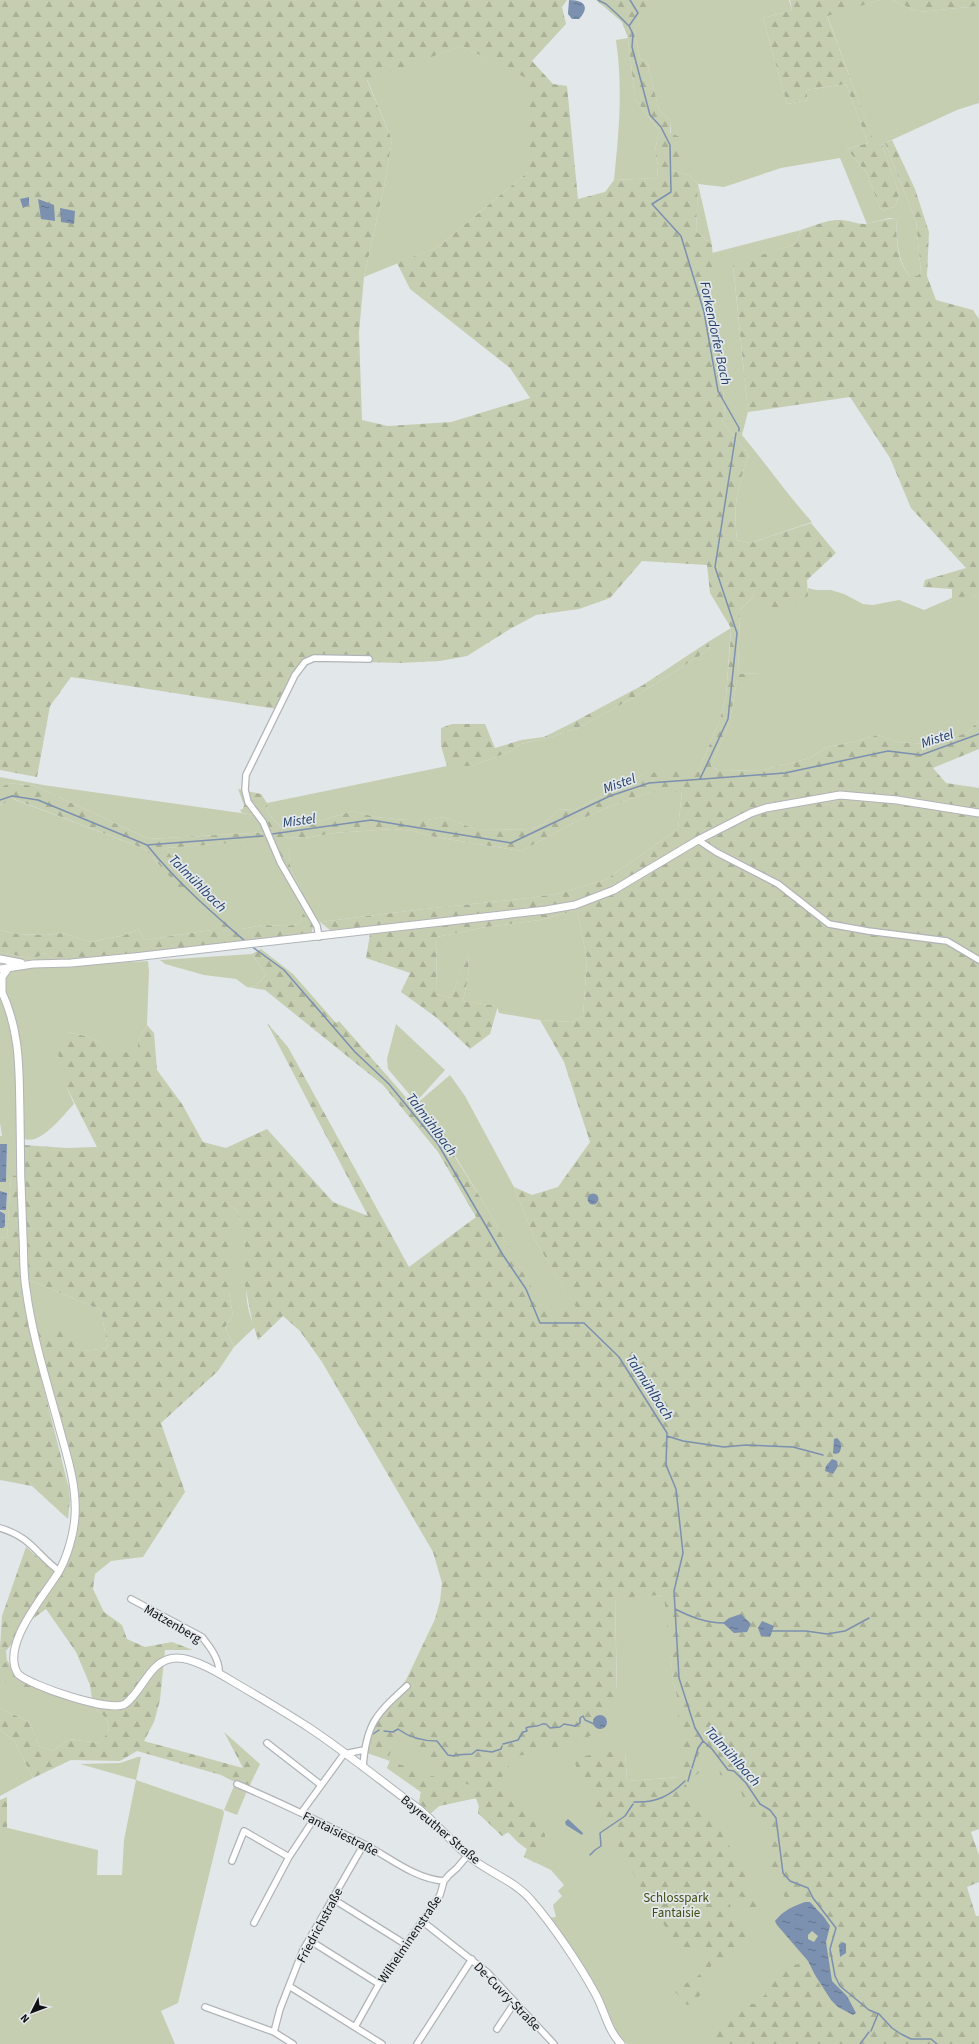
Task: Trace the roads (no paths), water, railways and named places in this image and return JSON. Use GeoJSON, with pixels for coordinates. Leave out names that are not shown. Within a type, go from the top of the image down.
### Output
{"type":"FeatureCollection","features":[{"type":"Feature","properties":{"kind":"main road"},"geometry":{"type":"LineString","coordinates":[[0,969],[33,964],[87,962],[319,937],[546,910],[575,905],[629,882],[698,840],[751,813],[802,800],[840,795],[897,800],[979,814]]}},
{"type":"Feature","properties":{"kind":"main road"},"geometry":{"type":"LineString","coordinates":[[1,960],[33,964]]}},
{"type":"Feature","properties":{"kind":"main road"},"geometry":{"type":"LineString","coordinates":[[1,990],[2,977],[9,967]]}},
{"type":"Feature","properties":{"kind":"main road","name":"Bayreuther Straße"},"geometry":{"type":"LineString","coordinates":[[1,990],[13,1021],[19,1056],[20,1176],[25,1286],[36,1344],[70,1466],[75,1494],[75,1519],[69,1545],[59,1572],[24,1618],[9,1645],[9,1660],[16,1673],[22,1678],[33,1683],[90,1702],[112,1707],[125,1704],[154,1669],[170,1659],[186,1659],[219,1673],[290,1715],[434,1821],[468,1855],[515,1885],[532,1901],[596,1995],[609,2029],[621,2044]]}},
{"type":"Feature","properties":{"kind":"street"},"geometry":{"type":"LineString","coordinates":[[319,937],[317,926],[280,862],[263,822],[248,802],[244,790],[246,775],[295,675],[306,662],[314,658],[369,659]]}},
{"type":"Feature","properties":{"kind":"street"},"geometry":{"type":"LineString","coordinates":[[698,840],[716,852],[778,884],[829,924],[868,931],[947,941],[979,960]]}},
{"type":"Feature","properties":{"kind":"street"},"geometry":{"type":"LineString","coordinates":[[0,1528],[13,1532],[28,1541],[59,1572]]}},
{"type":"Feature","properties":{"kind":"street","name":"Matzenberg"},"geometry":{"type":"LineString","coordinates":[[131,1599],[202,1637],[220,1666],[219,1673]]}},
{"type":"Feature","properties":{"kind":"street"},"geometry":{"type":"LineString","coordinates":[[362,1767],[364,1750],[374,1720],[382,1709],[407,1686]]}},
{"type":"Feature","properties":{"kind":"street"},"geometry":{"type":"LineString","coordinates":[[267,1743],[321,1785]]}},
{"type":"Feature","properties":{"kind":"street"},"geometry":{"type":"LineString","coordinates":[[301,1813],[344,1754],[364,1750]]}},
{"type":"Feature","properties":{"kind":"street","name":"Fantaisiestraße"},"geometry":{"type":"LineString","coordinates":[[237,1784],[314,1819],[364,1844],[421,1876],[432,1880],[444,1881]]}},
{"type":"Feature","properties":{"kind":"street"},"geometry":{"type":"LineString","coordinates":[[254,1923],[289,1857],[314,1819]]}},
{"type":"Feature","properties":{"kind":"street"},"geometry":{"type":"LineString","coordinates":[[232,1861],[244,1831],[289,1857]]}},
{"type":"Feature","properties":{"kind":"street","name":"Friedrichstraße"},"geometry":{"type":"LineString","coordinates":[[274,2032],[289,1986],[309,1940],[364,1844]]}},
{"type":"Feature","properties":{"kind":"street","name":"Wilhelminenstraße"},"geometry":{"type":"LineString","coordinates":[[355,2027],[379,1984],[440,1895],[444,1881],[468,1855]]}},
{"type":"Feature","properties":{"kind":"street"},"geometry":{"type":"LineString","coordinates":[[333,1899],[405,1944]]}},
{"type":"Feature","properties":{"kind":"street","name":"De-Cuvry-Straße"},"geometry":{"type":"LineString","coordinates":[[422,1921],[488,1973],[554,2044]]}},
{"type":"Feature","properties":{"kind":"street"},"geometry":{"type":"LineString","coordinates":[[309,1940],[379,1984]]}},
{"type":"Feature","properties":{"kind":"street"},"geometry":{"type":"LineString","coordinates":[[417,2044],[472,1959]]}},
{"type":"Feature","properties":{"kind":"street"},"geometry":{"type":"LineString","coordinates":[[289,1986],[382,2044]]}},
{"type":"Feature","properties":{"kind":"street"},"geometry":{"type":"LineString","coordinates":[[498,2029],[515,2002]]}},
{"type":"Feature","properties":{"kind":"street"},"geometry":{"type":"LineString","coordinates":[[205,2007],[274,2032],[293,2044]]}},
{"type":"Feature","properties":{"kind":"water"},"geometry":{"type":"Polygon","coordinates":[[[569,0],[579,1],[584,5],[584,11],[579,19],[572,19],[568,14],[569,0]]]}},
{"type":"Feature","properties":{"kind":"water"},"geometry":{"type":"Polygon","coordinates":[[[29,197],[29,205],[23,208],[20,199],[29,197]]]}},
{"type":"Feature","properties":{"kind":"water"},"geometry":{"type":"Polygon","coordinates":[[[38,199],[54,205],[55,221],[41,219],[38,199]]]}},
{"type":"Feature","properties":{"kind":"water"},"geometry":{"type":"Polygon","coordinates":[[[60,208],[75,211],[74,224],[61,222],[60,208]]]}},
{"type":"Feature","properties":{"kind":"water"},"geometry":{"type":"Polygon","coordinates":[[[0,1144],[7,1144],[6,1182],[0,1182],[0,1144]]]}},
{"type":"Feature","properties":{"kind":"water"},"geometry":{"type":"Polygon","coordinates":[[[0,1191],[7,1193],[6,1210],[0,1210],[0,1191]]]}},
{"type":"Feature","properties":{"kind":"water"},"geometry":{"type":"Polygon","coordinates":[[[593,1193],[597,1195],[599,1199],[597,1203],[593,1205],[589,1203],[587,1199],[589,1195],[593,1193]]]}},
{"type":"Feature","properties":{"kind":"water"},"geometry":{"type":"Polygon","coordinates":[[[0,1211],[5,1214],[5,1226],[3,1228],[0,1228],[0,1211]]]}},
{"type":"Feature","properties":{"kind":"water"},"geometry":{"type":"Polygon","coordinates":[[[837,1438],[841,1443],[841,1449],[839,1453],[835,1454],[833,1453],[834,1439],[837,1438]]]}},
{"type":"Feature","properties":{"kind":"water"},"geometry":{"type":"Polygon","coordinates":[[[832,1459],[837,1461],[838,1466],[833,1474],[825,1471],[826,1466],[832,1459]]]}},
{"type":"Feature","properties":{"kind":"water"},"geometry":{"type":"Polygon","coordinates":[[[741,1614],[751,1624],[747,1632],[734,1633],[723,1623],[729,1618],[741,1614]]]}},
{"type":"Feature","properties":{"kind":"water"},"geometry":{"type":"Polygon","coordinates":[[[762,1621],[774,1626],[770,1637],[761,1636],[758,1628],[762,1621]]]}},
{"type":"Feature","properties":{"kind":"water"},"geometry":{"type":"Polygon","coordinates":[[[597,1715],[603,1715],[607,1719],[607,1725],[603,1729],[597,1729],[593,1725],[593,1719],[597,1715]]]}},
{"type":"Feature","properties":{"kind":"water"},"geometry":{"type":"Polygon","coordinates":[[[568,1819],[583,1833],[582,1835],[566,1825],[565,1822],[568,1819]]]}},
{"type":"Feature","properties":{"kind":"water"},"geometry":{"type":"Polygon","coordinates":[[[805,1902],[810,1902],[830,1926],[826,1942],[832,1981],[847,1996],[856,2013],[853,2015],[838,2007],[831,2000],[808,1961],[775,1921],[785,1911],[805,1902]],[[812,1931],[808,1935],[808,1939],[814,1942],[818,1936],[812,1931]]]}},
{"type":"Feature","properties":{"kind":"water"},"geometry":{"type":"Polygon","coordinates":[[[843,1942],[846,1944],[846,1953],[840,1957],[839,1945],[843,1942]]]}},
{"type":"Feature","properties":{"kind":"waterway","name":"Forkendorfer Bach"},"geometry":{"type":"LineString","coordinates":[[598,0],[606,4],[617,14],[629,26],[633,34],[632,47],[650,115],[661,127],[670,145],[671,192],[652,204],[681,236],[704,312],[718,391],[739,428],[739,431]]}},
{"type":"Feature","properties":{"kind":"waterway","name":"Forkendorfer Bach"},"geometry":{"type":"LineString","coordinates":[[629,26],[638,13],[630,0]]}},
{"type":"Feature","properties":{"kind":"waterway","name":"Forkendorfer Bach"},"geometry":{"type":"LineString","coordinates":[[700,779],[728,719],[737,633],[715,567],[736,433]]}},
{"type":"Feature","properties":{"kind":"waterway","name":"Mistel"},"geometry":{"type":"LineString","coordinates":[[272,834],[371,820],[511,843],[610,796],[649,783],[785,773],[888,751],[921,755],[979,734]]}},
{"type":"Feature","properties":{"kind":"waterway","name":"Mistel"},"geometry":{"type":"LineString","coordinates":[[0,800],[12,796],[38,800],[147,845],[263,836]]}},
{"type":"Feature","properties":{"kind":"waterway","name":"Talmühlbach"},"geometry":{"type":"LineString","coordinates":[[147,845],[206,907],[245,941]]}},
{"type":"Feature","properties":{"kind":"waterway","name":"Talmühlbach"},"geometry":{"type":"LineString","coordinates":[[251,946],[284,970],[355,1052],[389,1084],[438,1144],[503,1255],[526,1289],[540,1323],[584,1323],[619,1357],[667,1433],[666,1465],[676,1489],[683,1553],[674,1591],[679,1678],[695,1728],[703,1741],[712,1749],[728,1770],[734,1771],[746,1783],[760,1804],[770,1810],[776,1818],[783,1873],[790,1881],[808,1888],[813,1898],[836,1928],[830,1949],[835,1976],[840,1986],[869,2010],[879,2014],[892,2028],[901,2034],[911,2039],[931,2039],[937,2044]]}},
{"type":"Feature","properties":{"kind":"waterway"},"geometry":{"type":"LineString","coordinates":[[667,1436],[683,1441],[724,1447],[746,1445],[793,1447],[823,1455]]}},
{"type":"Feature","properties":{"kind":"waterway"},"geometry":{"type":"LineString","coordinates":[[675,1609],[699,1619],[724,1623]]}},
{"type":"Feature","properties":{"kind":"waterway"},"geometry":{"type":"LineString","coordinates":[[770,1631],[806,1631],[827,1634],[845,1631],[869,1618]]}},
{"type":"Feature","properties":{"kind":"waterway"},"geometry":{"type":"LineString","coordinates":[[503,1744],[518,1740],[523,1732],[527,1731],[526,1728],[542,1724],[546,1724],[550,1728],[560,1727],[564,1724],[575,1726],[580,1723],[580,1718],[583,1716],[585,1720],[594,1724]]}},
{"type":"Feature","properties":{"kind":"waterway"},"geometry":{"type":"LineString","coordinates":[[384,1731],[393,1732],[398,1729],[407,1735],[437,1741],[448,1755],[454,1756]]}},
{"type":"Feature","properties":{"kind":"waterway"},"geometry":{"type":"LineString","coordinates":[[373,1734],[379,1730]]}},
{"type":"Feature","properties":{"kind":"waterway"},"geometry":{"type":"LineString","coordinates":[[692,1768],[698,1748],[703,1741]]}},
{"type":"Feature","properties":{"kind":"waterway"},"geometry":{"type":"LineString","coordinates":[[455,1755],[472,1754],[477,1750],[492,1752],[501,1749],[502,1746]]}},
{"type":"Feature","properties":{"kind":"waterway"},"geometry":{"type":"LineString","coordinates":[[688,1781],[691,1770]]}},
{"type":"Feature","properties":{"kind":"waterway"},"geometry":{"type":"LineString","coordinates":[[634,1802],[662,1798],[674,1791],[685,1781]]}},
{"type":"Feature","properties":{"kind":"waterway"},"geometry":{"type":"LineString","coordinates":[[595,1850],[601,1846],[600,1833],[625,1816],[633,1804]]}},
{"type":"Feature","properties":{"kind":"waterway"},"geometry":{"type":"LineString","coordinates":[[590,1855],[595,1850]]}},
{"type":"Feature","properties":{"kind":"waterway"},"geometry":{"type":"LineString","coordinates":[[871,2031],[878,2014]]}},
{"type":"Feature","properties":{"kind":"waterway"},"geometry":{"type":"LineString","coordinates":[[860,2044],[869,2032]]}},
{"type":"Feature","properties":{"kind":"park label","name":"Schlosspark Fantaisie"},"geometry":{"type":"Point","coordinates":[676,1904]}}]}
